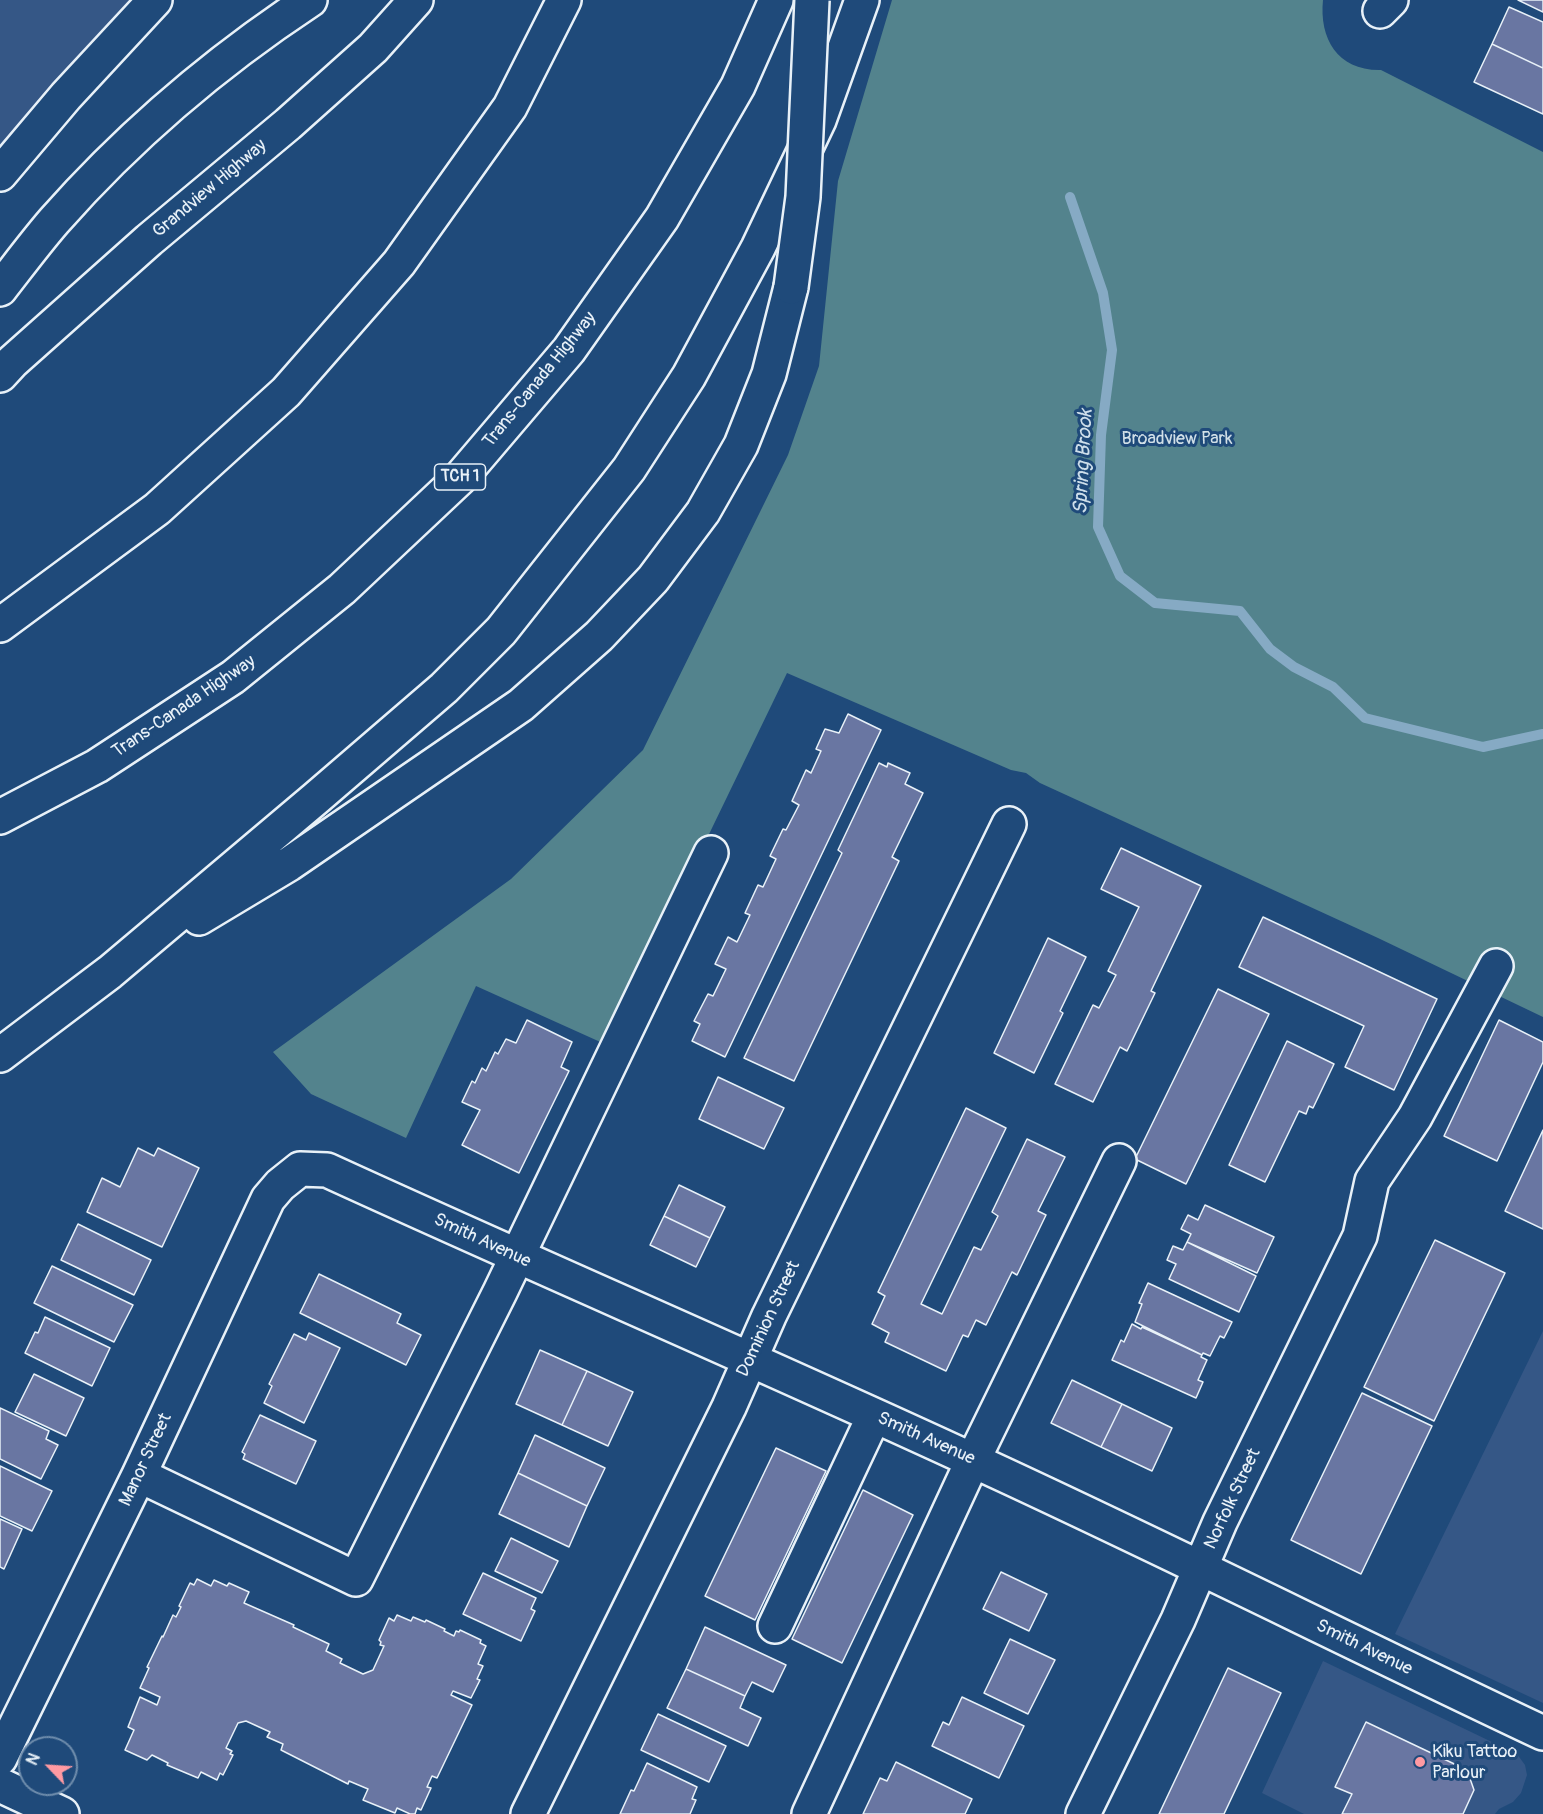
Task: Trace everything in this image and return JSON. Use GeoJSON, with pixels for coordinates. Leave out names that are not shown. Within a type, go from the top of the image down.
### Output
{"type":"FeatureCollection","features":[{"type":"Feature","properties":{"kind":"main road"},"geometry":{"type":"LineString","coordinates":[[0,174],[66,96],[155,0]]}},
{"type":"Feature","properties":{"kind":"main road"},"geometry":{"type":"LineString","coordinates":[[0,289],[53,222],[112,159],[186,92],[259,34],[310,0]]}},
{"type":"Feature","properties":{"kind":"main road","name":"Grandview Highway"},"geometry":{"type":"LineString","coordinates":[[0,375],[149,240],[288,124],[373,48],[416,0]]}},
{"type":"Feature","properties":{"kind":"main road"},"geometry":{"type":"LineString","coordinates":[[0,625],[157,508],[286,392],[399,263],[510,107],[564,0]]}},
{"type":"Feature","properties":{"kind":"main road","name":"Trans-Canada Highway"},"geometry":{"type":"LineString","coordinates":[[0,817],[97,766],[233,677],[342,589],[460,478],[569,350],[662,218],[738,86],[776,0]]}},
{"type":"Feature","properties":{"kind":"main road"},"geometry":{"type":"LineString","coordinates":[[110,972],[289,864],[521,705],[599,636],[653,579],[702,512],[741,445],[769,374],[790,287],[803,197],[812,0]]}},
{"type":"Feature","properties":{"kind":"main road"},"geometry":{"type":"LineString","coordinates":[[0,1055],[110,972],[444,688],[501,631],[629,469],[689,376],[758,248],[819,120],[862,0]]}},
{"type":"Feature","properties":{"kind":"main road","name":"Dominion Street"},"geometry":{"type":"LineString","coordinates":[[528,1814],[729,1407],[749,1359],[1009,824]]}},
{"type":"Feature","properties":{"kind":"main road"},"geometry":{"type":"LineString","coordinates":[[140,1475],[356,1579],[516,1257],[711,853]]}},
{"type":"Feature","properties":{"kind":"main road","name":"Norfolk Street"},"geometry":{"type":"LineString","coordinates":[[1083,1814],[1178,1620],[1220,1522],[1360,1236],[1372,1180],[1415,1117],[1496,966]]}},
{"type":"Feature","properties":{"kind":"main road"},"geometry":{"type":"LineString","coordinates":[[809,1814],[973,1460],[1119,1161]]}},
{"type":"Feature","properties":{"kind":"main road","name":"Smith Avenue"},"geometry":{"type":"LineString","coordinates":[[300,1169],[327,1170],[516,1257],[973,1460],[1543,1732]]}},
{"type":"Feature","properties":{"kind":"main road","name":"Manor Street"},"geometry":{"type":"LineString","coordinates":[[0,1758],[140,1475],[268,1199],[280,1185],[300,1169]]}},
{"type":"Feature","properties":{"kind":"main road"},"geometry":{"type":"LineString","coordinates":[[775,1626],[874,1416]]}},
{"type":"Feature","properties":{"kind":"main road"},"geometry":{"type":"LineString","coordinates":[[0,1785],[62,1814]]}},
{"type":"Feature","properties":{"kind":"shaded area"},"geometry":{"type":"Polygon","coordinates":[[[0,0],[133,0],[0,151],[0,0]]]}},
{"type":"Feature","properties":{"kind":"shaded area"},"geometry":{"type":"Polygon","coordinates":[[[1543,1331],[1543,1703],[1395,1634],[1543,1331]]]}},
{"type":"Feature","properties":{"kind":"shaded area"},"geometry":{"type":"Polygon","coordinates":[[[1323,1661],[1517,1754],[1525,1765],[1527,1775],[1521,1793],[1513,1802],[1499,1809],[1495,1814],[1304,1814],[1262,1793],[1323,1661]]]}},
{"type":"Feature","properties":{"kind":"green space","name":"Broadview Park"},"geometry":{"type":"Polygon","coordinates":[[[892,0],[1323,0],[1324,28],[1328,40],[1343,59],[1366,69],[1381,70],[1543,152],[1543,1017],[1378,938],[1040,783],[1026,773],[1011,770],[787,673],[607,1045],[476,986],[406,1138],[311,1094],[273,1052],[511,879],[643,750],[788,455],[819,366],[838,181],[892,0]]]}},
{"type":"Feature","properties":{"kind":"building"},"geometry":{"type":"Polygon","coordinates":[[[1518,0],[1543,0],[1543,12],[1518,0]]]}},
{"type":"Feature","properties":{"kind":"building"},"geometry":{"type":"Polygon","coordinates":[[[1509,7],[1543,22],[1543,68],[1492,44],[1509,7]]]}},
{"type":"Feature","properties":{"kind":"building"},"geometry":{"type":"Polygon","coordinates":[[[1492,44],[1543,68],[1543,114],[1474,82],[1492,44]]]}},
{"type":"Feature","properties":{"kind":"building"},"geometry":{"type":"Polygon","coordinates":[[[848,714],[881,730],[725,1057],[692,1041],[700,1024],[694,1021],[708,994],[713,996],[726,969],[715,964],[728,937],[737,942],[750,915],[745,913],[758,885],[763,887],[776,859],[770,856],[783,829],[786,830],[799,805],[792,801],[806,770],[811,773],[821,751],[816,749],[825,729],[839,733],[848,714]]]}},
{"type":"Feature","properties":{"kind":"building"},"geometry":{"type":"Polygon","coordinates":[[[879,763],[887,767],[888,763],[910,773],[905,784],[923,793],[892,857],[899,861],[794,1081],[744,1058],[842,853],[838,850],[879,763]]]}},
{"type":"Feature","properties":{"kind":"building"},"geometry":{"type":"Polygon","coordinates":[[[1121,848],[1201,886],[1151,991],[1155,993],[1127,1051],[1120,1047],[1093,1102],[1055,1084],[1093,1005],[1099,1008],[1116,975],[1108,971],[1139,907],[1101,889],[1121,848]]]}},
{"type":"Feature","properties":{"kind":"building"},"geometry":{"type":"Polygon","coordinates":[[[1263,917],[1437,999],[1394,1090],[1345,1067],[1364,1026],[1239,967],[1263,917]]]}},
{"type":"Feature","properties":{"kind":"building"},"geometry":{"type":"Polygon","coordinates":[[[1048,938],[1086,957],[1060,1011],[1063,1013],[1034,1073],[994,1053],[1048,938]]]}},
{"type":"Feature","properties":{"kind":"building"},"geometry":{"type":"Polygon","coordinates":[[[1218,989],[1269,1014],[1186,1184],[1135,1159],[1218,989]]]}},
{"type":"Feature","properties":{"kind":"building"},"geometry":{"type":"Polygon","coordinates":[[[527,1020],[572,1042],[561,1067],[569,1071],[519,1173],[462,1145],[480,1110],[462,1102],[472,1081],[475,1083],[482,1068],[486,1071],[495,1052],[498,1054],[506,1039],[516,1043],[527,1020]]]}},
{"type":"Feature","properties":{"kind":"building"},"geometry":{"type":"Polygon","coordinates":[[[1499,1020],[1543,1042],[1543,1062],[1497,1161],[1444,1136],[1499,1020]]]}},
{"type":"Feature","properties":{"kind":"building"},"geometry":{"type":"Polygon","coordinates":[[[1287,1041],[1334,1064],[1313,1108],[1309,1106],[1306,1114],[1299,1111],[1265,1182],[1229,1165],[1287,1041]]]}},
{"type":"Feature","properties":{"kind":"building"},"geometry":{"type":"Polygon","coordinates":[[[718,1077],[784,1108],[764,1149],[699,1119],[718,1077]]]}},
{"type":"Feature","properties":{"kind":"building"},"geometry":{"type":"Polygon","coordinates":[[[966,1108],[1006,1128],[921,1304],[942,1314],[974,1247],[981,1250],[998,1216],[992,1212],[1027,1139],[1065,1157],[1038,1211],[1046,1215],[1017,1275],[1012,1272],[986,1325],[976,1320],[968,1337],[963,1335],[946,1371],[885,1342],[889,1333],[872,1324],[885,1296],[878,1292],[966,1108]]]}},
{"type":"Feature","properties":{"kind":"building"},"geometry":{"type":"Polygon","coordinates":[[[1543,1130],[1543,1229],[1505,1211],[1543,1130]]]}},
{"type":"Feature","properties":{"kind":"building"},"geometry":{"type":"Polygon","coordinates":[[[138,1148],[154,1156],[158,1148],[199,1168],[162,1247],[87,1212],[102,1178],[120,1187],[138,1148]]]}},
{"type":"Feature","properties":{"kind":"building"},"geometry":{"type":"Polygon","coordinates":[[[679,1185],[725,1207],[710,1238],[664,1216],[679,1185]]]}},
{"type":"Feature","properties":{"kind":"building"},"geometry":{"type":"Polygon","coordinates":[[[1205,1205],[1274,1237],[1257,1273],[1187,1242],[1191,1234],[1181,1229],[1188,1215],[1198,1220],[1205,1205]]]}},
{"type":"Feature","properties":{"kind":"building"},"geometry":{"type":"Polygon","coordinates":[[[664,1216],[710,1238],[696,1267],[650,1245],[664,1216]]]}},
{"type":"Feature","properties":{"kind":"building"},"geometry":{"type":"Polygon","coordinates":[[[78,1224],[151,1260],[134,1295],[61,1260],[78,1224]]]}},
{"type":"Feature","properties":{"kind":"building"},"geometry":{"type":"Polygon","coordinates":[[[1435,1240],[1505,1273],[1434,1421],[1364,1387],[1435,1240]]]}},
{"type":"Feature","properties":{"kind":"building"},"geometry":{"type":"Polygon","coordinates":[[[1187,1242],[1256,1276],[1239,1312],[1169,1279],[1176,1264],[1167,1260],[1173,1246],[1183,1250],[1187,1242]]]}},
{"type":"Feature","properties":{"kind":"building"},"geometry":{"type":"Polygon","coordinates":[[[52,1266],[133,1305],[114,1342],[34,1303],[52,1266]]]}},
{"type":"Feature","properties":{"kind":"building"},"geometry":{"type":"Polygon","coordinates":[[[319,1274],[401,1314],[397,1323],[421,1335],[406,1365],[300,1313],[319,1274]]]}},
{"type":"Feature","properties":{"kind":"building"},"geometry":{"type":"Polygon","coordinates":[[[1148,1283],[1232,1322],[1224,1338],[1220,1336],[1210,1356],[1203,1353],[1202,1355],[1135,1322],[1142,1304],[1139,1303],[1148,1283]]]}},
{"type":"Feature","properties":{"kind":"building"},"geometry":{"type":"Polygon","coordinates":[[[45,1317],[110,1348],[92,1386],[25,1353],[45,1317]]]}},
{"type":"Feature","properties":{"kind":"building"},"geometry":{"type":"Polygon","coordinates":[[[1132,1324],[1202,1355],[1201,1357],[1207,1360],[1198,1380],[1203,1382],[1196,1398],[1112,1360],[1121,1340],[1124,1342],[1132,1324]]]}},
{"type":"Feature","properties":{"kind":"building"},"geometry":{"type":"Polygon","coordinates":[[[309,1333],[340,1348],[304,1423],[264,1403],[272,1386],[269,1384],[294,1334],[306,1340],[309,1333]]]}},
{"type":"Feature","properties":{"kind":"building"},"geometry":{"type":"Polygon","coordinates":[[[540,1350],[587,1371],[562,1425],[516,1404],[540,1350]]]}},
{"type":"Feature","properties":{"kind":"building"},"geometry":{"type":"Polygon","coordinates":[[[587,1371],[633,1392],[608,1446],[562,1425],[587,1371]]]}},
{"type":"Feature","properties":{"kind":"building"},"geometry":{"type":"Polygon","coordinates":[[[34,1374],[84,1398],[66,1436],[15,1412],[34,1374]]]}},
{"type":"Feature","properties":{"kind":"building"},"geometry":{"type":"Polygon","coordinates":[[[1072,1380],[1122,1404],[1101,1447],[1051,1423],[1072,1380]]]}},
{"type":"Feature","properties":{"kind":"building"},"geometry":{"type":"Polygon","coordinates":[[[1362,1393],[1432,1426],[1361,1574],[1291,1540],[1362,1393]]]}},
{"type":"Feature","properties":{"kind":"building"},"geometry":{"type":"Polygon","coordinates":[[[1122,1404],[1172,1428],[1152,1471],[1101,1447],[1122,1404]]]}},
{"type":"Feature","properties":{"kind":"building"},"geometry":{"type":"Polygon","coordinates":[[[0,1408],[49,1431],[46,1439],[58,1445],[41,1479],[0,1459],[0,1408]]]}},
{"type":"Feature","properties":{"kind":"building"},"geometry":{"type":"Polygon","coordinates":[[[260,1415],[316,1441],[296,1484],[243,1459],[245,1454],[242,1452],[260,1415]]]}},
{"type":"Feature","properties":{"kind":"building"},"geometry":{"type":"Polygon","coordinates":[[[535,1435],[605,1468],[587,1506],[518,1473],[535,1435]]]}},
{"type":"Feature","properties":{"kind":"building"},"geometry":{"type":"Polygon","coordinates":[[[776,1448],[826,1471],[755,1620],[705,1596],[776,1448]]]}},
{"type":"Feature","properties":{"kind":"building"},"geometry":{"type":"Polygon","coordinates":[[[0,1466],[52,1491],[32,1531],[0,1516],[0,1466]]]}},
{"type":"Feature","properties":{"kind":"building"},"geometry":{"type":"Polygon","coordinates":[[[518,1473],[587,1506],[569,1547],[499,1514],[518,1473]]]}},
{"type":"Feature","properties":{"kind":"building"},"geometry":{"type":"Polygon","coordinates":[[[863,1490],[913,1515],[842,1663],[792,1639],[863,1490]]]}},
{"type":"Feature","properties":{"kind":"building"},"geometry":{"type":"Polygon","coordinates":[[[0,1519],[22,1529],[4,1569],[0,1567],[0,1519]]]}},
{"type":"Feature","properties":{"kind":"building"},"geometry":{"type":"Polygon","coordinates":[[[511,1538],[558,1561],[542,1593],[495,1571],[511,1538]]]}},
{"type":"Feature","properties":{"kind":"building"},"geometry":{"type":"Polygon","coordinates":[[[1001,1572],[1047,1594],[1029,1631],[983,1609],[1001,1572]]]}},
{"type":"Feature","properties":{"kind":"building"},"geometry":{"type":"Polygon","coordinates":[[[483,1573],[536,1598],[531,1609],[535,1611],[521,1641],[463,1614],[483,1573]]]}},
{"type":"Feature","properties":{"kind":"building"},"geometry":{"type":"Polygon","coordinates":[[[197,1579],[211,1586],[214,1580],[227,1586],[229,1583],[249,1592],[244,1603],[294,1625],[293,1627],[329,1644],[326,1651],[342,1659],[340,1663],[363,1674],[373,1670],[384,1646],[380,1645],[379,1640],[389,1618],[394,1621],[397,1615],[411,1621],[413,1617],[425,1622],[426,1620],[454,1636],[456,1631],[460,1630],[481,1640],[480,1643],[486,1646],[478,1664],[483,1666],[477,1679],[480,1680],[471,1698],[453,1691],[451,1695],[472,1705],[437,1778],[432,1776],[427,1787],[431,1788],[421,1810],[417,1808],[415,1814],[410,1814],[397,1808],[395,1813],[363,1800],[368,1789],[349,1781],[348,1784],[281,1750],[283,1744],[267,1737],[270,1732],[246,1721],[238,1723],[226,1748],[232,1751],[230,1754],[233,1755],[223,1775],[220,1773],[217,1780],[201,1772],[198,1778],[167,1765],[168,1763],[152,1755],[147,1760],[125,1750],[134,1730],[128,1727],[140,1697],[157,1705],[160,1697],[140,1688],[162,1636],[173,1615],[176,1617],[190,1583],[194,1585],[197,1579]]]}},
{"type":"Feature","properties":{"kind":"building"},"geometry":{"type":"Polygon","coordinates":[[[705,1627],[786,1665],[773,1692],[752,1682],[745,1696],[686,1669],[705,1627]]]}},
{"type":"Feature","properties":{"kind":"building"},"geometry":{"type":"Polygon","coordinates":[[[1010,1639],[1055,1660],[1028,1714],[984,1693],[1010,1639]]]}},
{"type":"Feature","properties":{"kind":"building"},"geometry":{"type":"Polygon","coordinates":[[[1228,1668],[1281,1693],[1224,1814],[1159,1814],[1228,1668]]]}},
{"type":"Feature","properties":{"kind":"building"},"geometry":{"type":"Polygon","coordinates":[[[686,1669],[745,1696],[740,1708],[761,1718],[748,1746],[667,1708],[686,1669]]]}},
{"type":"Feature","properties":{"kind":"building"},"geometry":{"type":"Polygon","coordinates":[[[962,1697],[1024,1726],[999,1778],[932,1746],[943,1722],[949,1725],[962,1697]]]}},
{"type":"Feature","properties":{"kind":"building"},"geometry":{"type":"Polygon","coordinates":[[[658,1714],[726,1746],[709,1782],[641,1750],[658,1714]]]}},
{"type":"Feature","properties":{"kind":"building"},"geometry":{"type":"Polygon","coordinates":[[[1366,1722],[1467,1770],[1474,1790],[1463,1814],[1342,1814],[1352,1794],[1335,1787],[1366,1722]]]}},
{"type":"Feature","properties":{"kind":"building"},"geometry":{"type":"Polygon","coordinates":[[[896,1762],[972,1799],[965,1814],[863,1814],[880,1778],[887,1781],[896,1762]]]}},
{"type":"Feature","properties":{"kind":"building"},"geometry":{"type":"Polygon","coordinates":[[[647,1763],[697,1787],[692,1799],[696,1800],[690,1814],[620,1814],[647,1763]]]}},
{"type":"Feature","properties":{"kind":"waterway","name":"Spring Brook"},"geometry":{"type":"LineString","coordinates":[[1070,197],[1103,293],[1112,350],[1101,435],[1098,527],[1120,576],[1155,603],[1240,611],[1270,649],[1294,667],[1333,687],[1365,718],[1483,747],[1543,734]]}},
{"type":"Feature","properties":{"kind":"place","name":"Kiku Tattoo Parlour"},"geometry":{"type":"Point","coordinates":[1420,1762]}}]}
